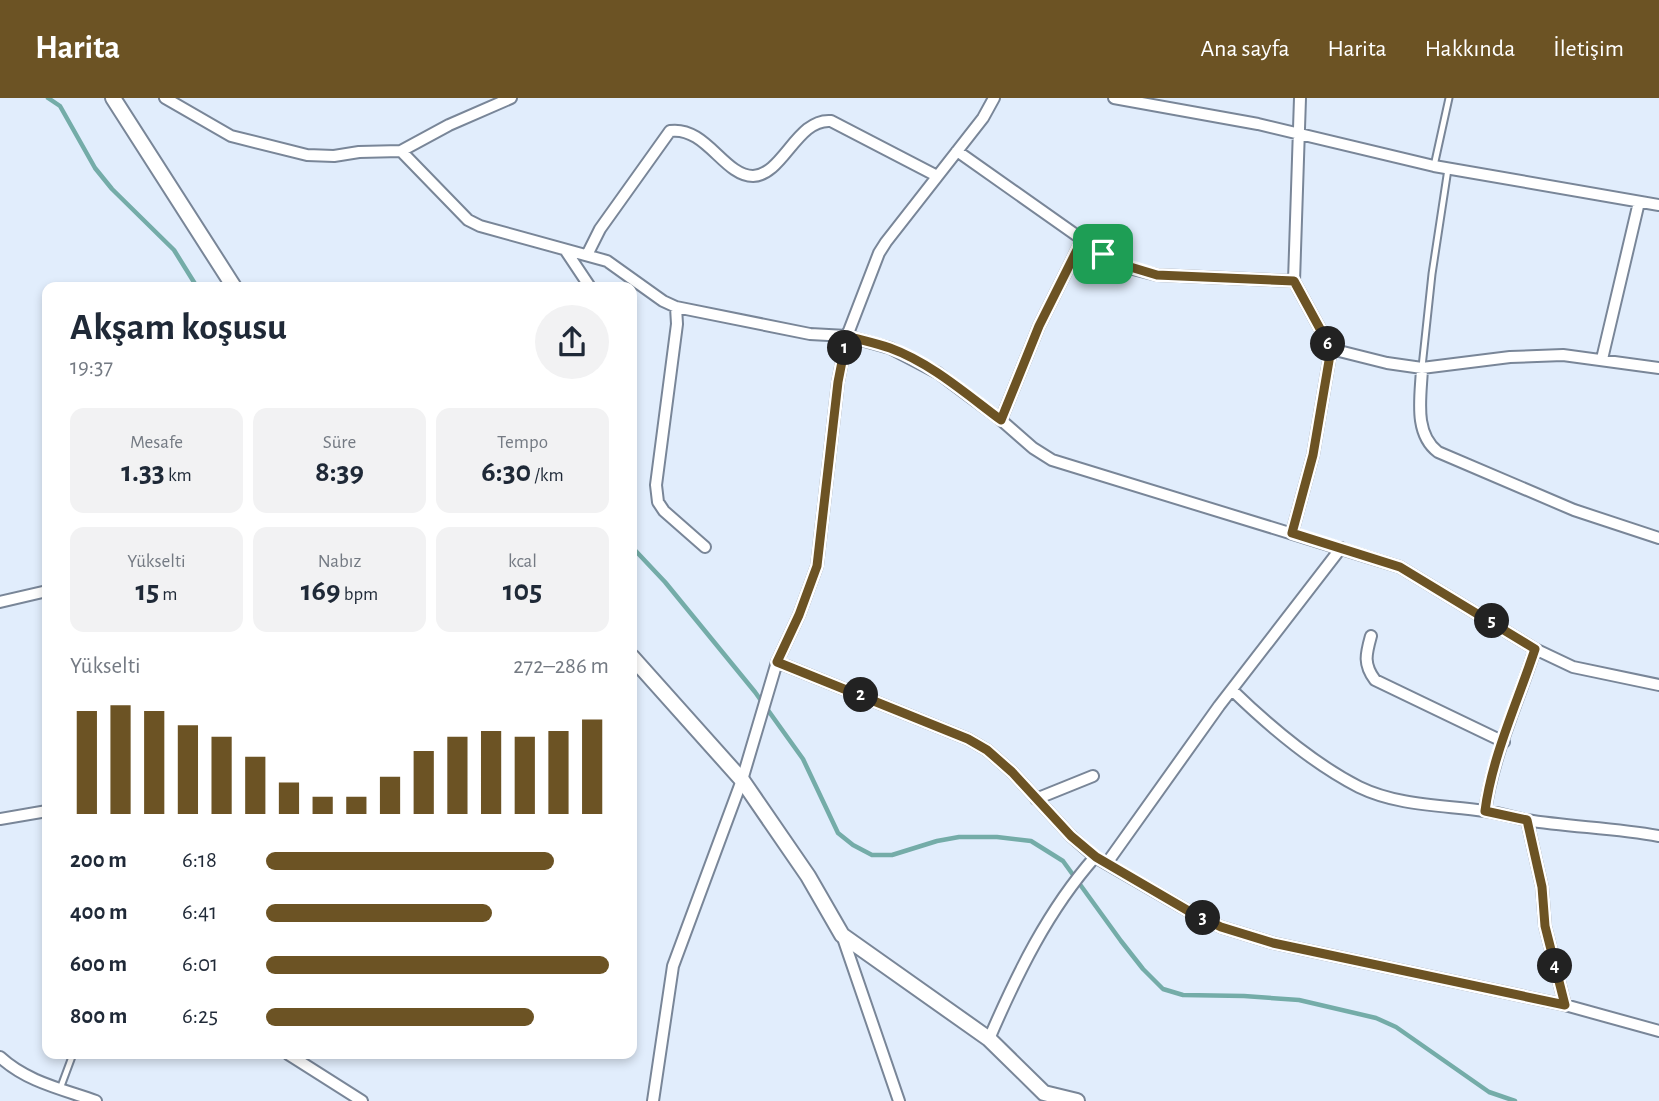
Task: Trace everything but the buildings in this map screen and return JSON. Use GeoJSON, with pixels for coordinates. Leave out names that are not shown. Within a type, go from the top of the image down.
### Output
{"type":"FeatureCollection","features":[{"type":"Feature","properties":{"kind":"street"},"geometry":{"type":"LineString","coordinates":[[114,98],[230,282]]}},
{"type":"Feature","properties":{"kind":"street"},"geometry":{"type":"LineString","coordinates":[[165,98],[230,136],[307,155],[401,151],[449,125],[511,98]]}},
{"type":"Feature","properties":{"kind":"street"},"geometry":{"type":"LineString","coordinates":[[653,1101],[673,966],[742,779],[777,662],[799,615],[817,566],[838,382],[847,336],[879,253],[982,118],[994,98]]}},
{"type":"Feature","properties":{"kind":"street"},"geometry":{"type":"LineString","coordinates":[[1114,98],[1299,134],[1448,169],[1659,205]]}},
{"type":"Feature","properties":{"kind":"street"},"geometry":{"type":"LineString","coordinates":[[1292,533],[1313,455],[1331,349],[1294,281],[1300,98]]}},
{"type":"Feature","properties":{"kind":"street"},"geometry":{"type":"LineString","coordinates":[[587,255],[600,229],[670,131],[690,133],[740,172],[750,176],[760,175],[775,164],[812,125],[831,121],[937,176]]}},
{"type":"Feature","properties":{"kind":"street"},"geometry":{"type":"LineString","coordinates":[[401,151],[473,223],[607,261],[676,307],[810,334],[847,336],[890,348],[938,373],[1052,460],[1369,555],[1410,572],[1535,649],[1573,667],[1659,685]]}},
{"type":"Feature","properties":{"kind":"street"},"geometry":{"type":"LineString","coordinates":[[957,151],[1117,263],[1157,275],[1294,281]]}},
{"type":"Feature","properties":{"kind":"street"},"geometry":{"type":"LineString","coordinates":[[1602,359],[1639,202]]}},
{"type":"Feature","properties":{"kind":"street"},"geometry":{"type":"LineString","coordinates":[[1001,420],[1039,326],[1082,240]]}},
{"type":"Feature","properties":{"kind":"street"},"geometry":{"type":"LineString","coordinates":[[566,251],[587,282]]}},
{"type":"Feature","properties":{"kind":"street"},"geometry":{"type":"LineString","coordinates":[[676,307],[677,324],[657,494],[658,502],[664,511],[705,547]]}},
{"type":"Feature","properties":{"kind":"street"},"geometry":{"type":"LineString","coordinates":[[1331,349],[1377,361],[1422,368],[1536,355],[1602,359],[1659,368]]}},
{"type":"Feature","properties":{"kind":"street"},"geometry":{"type":"LineString","coordinates":[[1422,368],[1422,430],[1427,442],[1438,452],[1574,510],[1659,538]]}},
{"type":"Feature","properties":{"kind":"street"},"geometry":{"type":"LineString","coordinates":[[1107,863],[1232,690],[1342,548]]}},
{"type":"Feature","properties":{"kind":"street"},"geometry":{"type":"LineString","coordinates":[[0,602],[42,592]]}},
{"type":"Feature","properties":{"kind":"street"},"geometry":{"type":"LineString","coordinates":[[1371,636],[1365,660],[1367,670],[1375,680],[1504,742]]}},
{"type":"Feature","properties":{"kind":"street"},"geometry":{"type":"LineString","coordinates":[[1485,811],[1487,796],[1535,649]]}},
{"type":"Feature","properties":{"kind":"street"},"geometry":{"type":"LineString","coordinates":[[777,662],[968,739],[987,750],[1012,772],[1071,836],[1096,857],[1221,927],[1273,943],[1565,1005],[1659,1031]]}},
{"type":"Feature","properties":{"kind":"street"},"geometry":{"type":"LineString","coordinates":[[637,663],[742,779],[808,876],[842,935],[899,1101]]}},
{"type":"Feature","properties":{"kind":"street"},"geometry":{"type":"LineString","coordinates":[[1232,690],[1262,719],[1327,767],[1359,786],[1381,795],[1527,820],[1659,836]]}},
{"type":"Feature","properties":{"kind":"street"},"geometry":{"type":"LineString","coordinates":[[1036,799],[1093,776]]}},
{"type":"Feature","properties":{"kind":"street"},"geometry":{"type":"LineString","coordinates":[[0,819],[42,812]]}},
{"type":"Feature","properties":{"kind":"street"},"geometry":{"type":"LineString","coordinates":[[1527,820],[1542,887],[1545,926],[1565,1005]]}},
{"type":"Feature","properties":{"kind":"street"},"geometry":{"type":"LineString","coordinates":[[989,1039],[1027,959],[1068,890],[1096,857]]}},
{"type":"Feature","properties":{"kind":"street"},"geometry":{"type":"LineString","coordinates":[[842,935],[989,1039],[1045,1097],[1077,1101]]}},
{"type":"Feature","properties":{"kind":"street"},"geometry":{"type":"LineString","coordinates":[[0,1057],[32,1080],[96,1101]]}},
{"type":"Feature","properties":{"kind":"street"},"geometry":{"type":"LineString","coordinates":[[296,1059],[362,1101]]}},
{"type":"Feature","properties":{"kind":"lane"},"geometry":{"type":"LineString","coordinates":[[1434,166],[1449,98]]}},
{"type":"Feature","properties":{"kind":"lane"},"geometry":{"type":"LineString","coordinates":[[1422,368],[1432,274],[1448,169]]}},
{"type":"Feature","properties":{"kind":"lane"},"geometry":{"type":"LineString","coordinates":[[60,1089],[71,1059]]}},
{"type":"Feature","properties":{"kind":"waterway"},"geometry":{"type":"LineString","coordinates":[[48,98],[60,106],[95,168],[112,189],[174,250],[194,282]]}},
{"type":"Feature","properties":{"kind":"waterway"},"geometry":{"type":"LineString","coordinates":[[637,552],[665,582],[755,692],[803,759],[838,833],[853,845],[872,855],[892,855],[959,837],[997,837],[1031,841],[1063,861],[1121,941],[1163,989],[1183,995],[1299,1000],[1376,1018],[1396,1027],[1489,1092],[1515,1101]]}},
{"type":"Feature","properties":{"kind":"route"},"geometry":{"type":"LineString","coordinates":[[1082,240],[1103,254],[1117,263],[1157,275],[1294,281],[1331,349],[1313,455],[1292,533],[1369,555],[1400,567],[1535,649],[1507,728],[1485,811],[1527,820],[1542,887],[1545,926],[1565,1005],[1273,943],[1221,927],[1096,857],[1071,836],[1012,772],[987,750],[968,739],[777,662],[799,615],[817,566],[838,382],[847,336],[890,348],[915,360],[938,373],[1001,420],[1039,326],[1082,240]]}}]}
